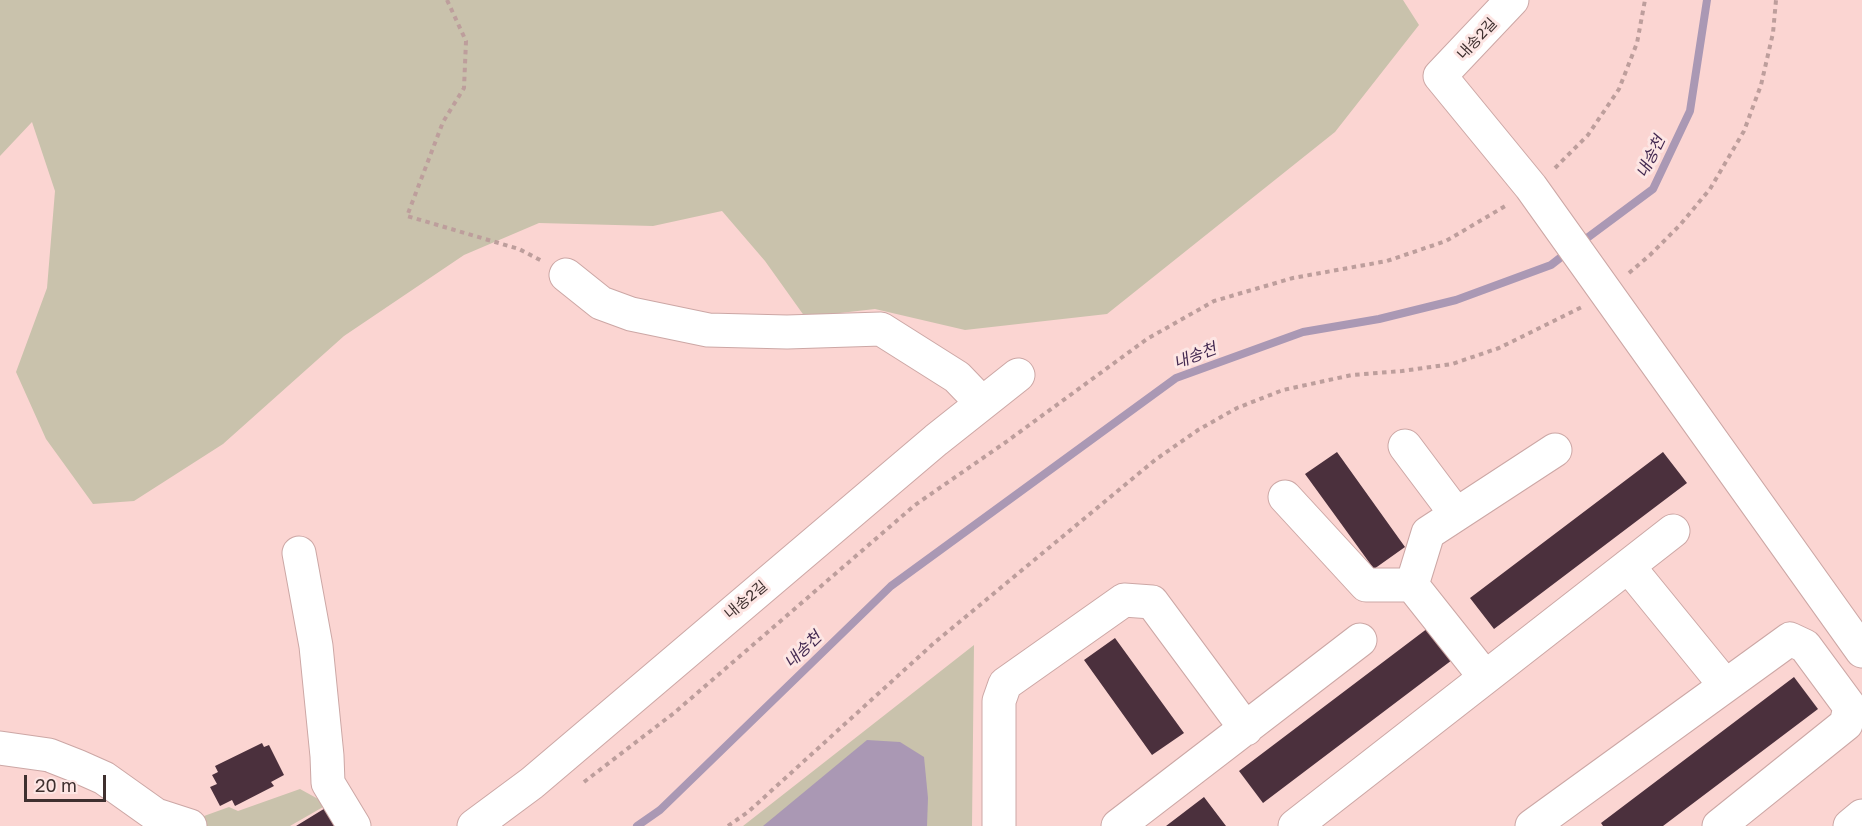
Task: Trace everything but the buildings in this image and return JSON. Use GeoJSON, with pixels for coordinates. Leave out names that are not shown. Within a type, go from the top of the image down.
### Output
{"type":"FeatureCollection","features":[{"type":"Feature","properties":{"kind":"street","name":"내송2길"},"geometry":{"type":"LineString","coordinates":[[1512,0],[1440,76],[1533,185]]}},
{"type":"Feature","properties":{"kind":"street"},"geometry":{"type":"LineString","coordinates":[[1533,185],[1862,651]]}},
{"type":"Feature","properties":{"kind":"street"},"geometry":{"type":"LineString","coordinates":[[566,275],[601,303],[631,314],[708,330],[787,332],[881,329],[957,377],[982,403]]}},
{"type":"Feature","properties":{"kind":"street","name":"내송2길"},"geometry":{"type":"LineString","coordinates":[[474,826],[532,783],[908,463],[1018,375]]}},
{"type":"Feature","properties":{"kind":"street"},"geometry":{"type":"LineString","coordinates":[[1405,446],[1456,514]]}},
{"type":"Feature","properties":{"kind":"street"},"geometry":{"type":"LineString","coordinates":[[1412,585],[1428,533],[1555,450]]}},
{"type":"Feature","properties":{"kind":"street"},"geometry":{"type":"LineString","coordinates":[[1286,498],[1366,585],[1412,585]]}},
{"type":"Feature","properties":{"kind":"street"},"geometry":{"type":"LineString","coordinates":[[1295,826],[1672,531]]}},
{"type":"Feature","properties":{"kind":"street"},"geometry":{"type":"LineString","coordinates":[[299,553],[316,646],[328,783],[354,826]]}},
{"type":"Feature","properties":{"kind":"street"},"geometry":{"type":"LineString","coordinates":[[1628,566],[1725,685]]}},
{"type":"Feature","properties":{"kind":"street"},"geometry":{"type":"LineString","coordinates":[[1412,585],[1485,677]]}},
{"type":"Feature","properties":{"kind":"street"},"geometry":{"type":"LineString","coordinates":[[999,826],[999,701],[1005,684],[1124,600],[1152,602],[1246,729]]}},
{"type":"Feature","properties":{"kind":"street"},"geometry":{"type":"LineString","coordinates":[[1533,826],[1790,639],[1805,646],[1850,707],[1846,724],[1719,826]]}},
{"type":"Feature","properties":{"kind":"street"},"geometry":{"type":"LineString","coordinates":[[1118,826],[1360,640]]}},
{"type":"Feature","properties":{"kind":"street"},"geometry":{"type":"LineString","coordinates":[[0,748],[50,755],[77,766],[104,778],[156,815],[190,826]]}},
{"type":"Feature","properties":{"kind":"street"},"geometry":{"type":"LineString","coordinates":[[1850,826],[1862,816]]}},
{"type":"Feature","properties":{"kind":"path"},"geometry":{"type":"LineString","coordinates":[[447,0],[466,41],[464,88],[442,122],[407,216],[519,249],[566,275]]}},
{"type":"Feature","properties":{"kind":"path"},"geometry":{"type":"LineString","coordinates":[[582,784],[674,713],[915,505],[1147,339],[1214,301],[1293,278],[1387,261],[1446,241],[1533,185],[1588,135],[1618,89],[1637,43],[1645,0]]}},
{"type":"Feature","properties":{"kind":"path"},"geometry":{"type":"LineString","coordinates":[[728,826],[748,812],[934,643],[1155,460],[1198,430],[1237,408],[1283,390],[1352,375],[1452,364],[1499,348],[1546,326],[1607,290],[1650,255],[1680,225],[1710,189],[1744,131],[1761,85],[1773,33],[1776,0]]}},
{"type":"Feature","properties":{"kind":"shaded area"},"geometry":{"type":"Polygon","coordinates":[[[0,0],[1403,0],[1419,25],[1335,132],[1107,314],[965,330],[875,309],[805,317],[765,261],[722,211],[653,226],[539,223],[464,255],[344,336],[223,444],[134,501],[93,504],[46,439],[16,372],[47,288],[55,191],[32,122],[0,156],[0,0]]]}},
{"type":"Feature","properties":{"kind":"shaded area"},"geometry":{"type":"Polygon","coordinates":[[[974,645],[972,826],[743,826],[974,645]]]}},
{"type":"Feature","properties":{"kind":"shaded area"},"geometry":{"type":"Polygon","coordinates":[[[867,740],[900,742],[924,757],[928,798],[927,826],[763,826],[867,740]]]}},
{"type":"Feature","properties":{"kind":"shaded area"},"geometry":{"type":"Polygon","coordinates":[[[300,789],[320,800],[323,807],[290,826],[203,826],[193,820],[229,807],[238,811],[300,789]]]}},
{"type":"Feature","properties":{"kind":"waterway","name":"내송천"},"geometry":{"type":"LineString","coordinates":[[1579,244],[1653,189],[1690,111],[1707,0]]}},
{"type":"Feature","properties":{"kind":"waterway","name":"내송천"},"geometry":{"type":"LineString","coordinates":[[637,826],[660,810],[891,586],[1176,378],[1303,332],[1379,319],[1456,300],[1551,265],[1569,251]]}}]}
